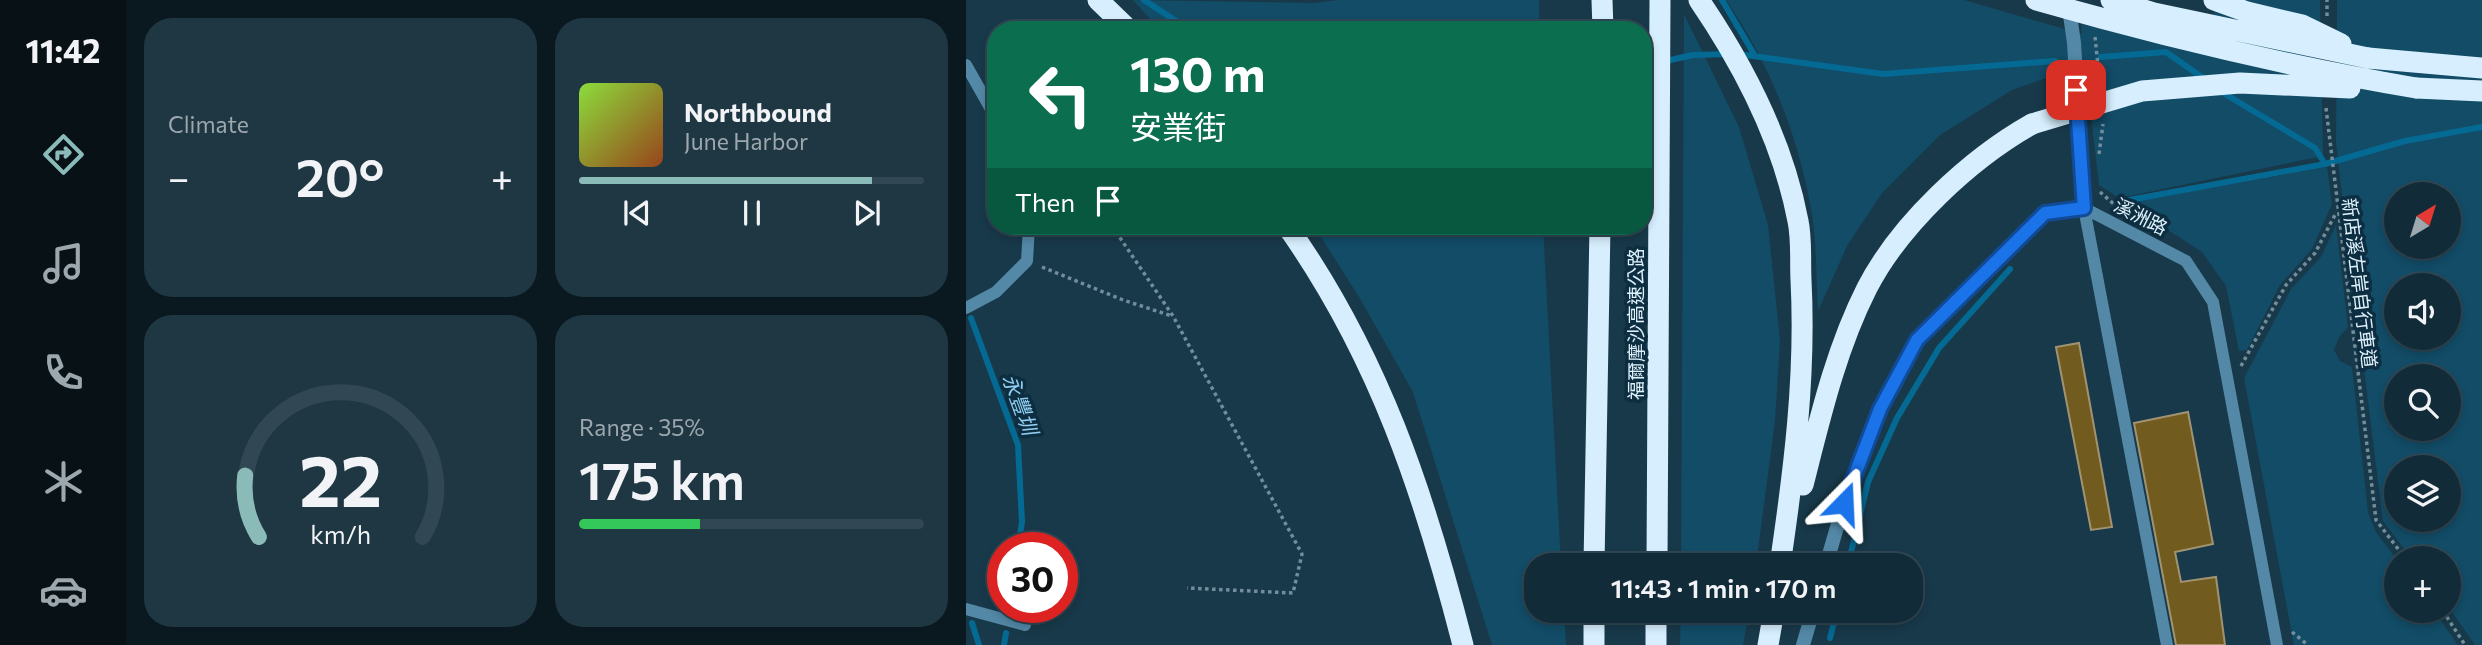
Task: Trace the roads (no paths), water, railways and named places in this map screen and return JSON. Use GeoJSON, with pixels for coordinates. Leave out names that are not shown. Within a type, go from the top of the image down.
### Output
{"type":"FeatureCollection","features":[{"type":"Feature","properties":{"kind":"highway"},"geometry":{"type":"LineString","coordinates":[[1098,0],[1120,21]]}},
{"type":"Feature","properties":{"kind":"highway"},"geometry":{"type":"LineString","coordinates":[[1602,0],[1603,21]]}},
{"type":"Feature","properties":{"kind":"highway","name":"福爾摩沙高速公路"},"geometry":{"type":"LineString","coordinates":[[1657,553],[1660,0]]}},
{"type":"Feature","properties":{"kind":"highway"},"geometry":{"type":"LineString","coordinates":[[1699,0],[1753,90],[1776,148],[1798,223],[1804,335],[1795,460],[1783,553]]}},
{"type":"Feature","properties":{"kind":"highway"},"geometry":{"type":"LineString","coordinates":[[2036,0],[2190,43],[2302,68],[2416,88]]}},
{"type":"Feature","properties":{"kind":"highway"},"geometry":{"type":"LineString","coordinates":[[2111,0],[2154,13],[2368,58],[2482,68]]}},
{"type":"Feature","properties":{"kind":"highway"},"geometry":{"type":"LineString","coordinates":[[2214,0],[2246,12],[2302,25],[2368,58]]}},
{"type":"Feature","properties":{"kind":"highway"},"geometry":{"type":"LineString","coordinates":[[1785,553],[1825,400],[1846,335],[1868,286],[1900,240],[1931,204],[1998,144],[2032,124],[2141,91],[2239,83],[2482,92]]}},
{"type":"Feature","properties":{"kind":"highway"},"geometry":{"type":"LineString","coordinates":[[1293,235],[1334,299],[1390,411],[1426,508],[1463,645]]}},
{"type":"Feature","properties":{"kind":"highway","name":"福爾摩沙高速公路"},"geometry":{"type":"LineString","coordinates":[[1594,553],[1600,235]]}},
{"type":"Feature","properties":{"kind":"highway"},"geometry":{"type":"LineString","coordinates":[[1594,623],[1594,645]]}},
{"type":"Feature","properties":{"kind":"highway"},"geometry":{"type":"LineString","coordinates":[[1656,623],[1656,645]]}},
{"type":"Feature","properties":{"kind":"highway"},"geometry":{"type":"LineString","coordinates":[[1768,645],[1771,623]]}},
{"type":"Feature","properties":{"kind":"street"},"geometry":{"type":"LineString","coordinates":[[1829,553],[1844,503],[1880,409],[1917,340],[2045,213],[2084,208],[2074,43],[2067,0]]}},
{"type":"Feature","properties":{"kind":"street"},"geometry":{"type":"LineString","coordinates":[[1803,645],[1809,623]]}},
{"type":"Feature","properties":{"kind":"lane"},"geometry":{"type":"LineString","coordinates":[[966,65],[987,102]]}},
{"type":"Feature","properties":{"kind":"lane","name":"溪洲路"},"geometry":{"type":"LineString","coordinates":[[2084,208],[2186,261],[2213,302],[2277,645]]}},
{"type":"Feature","properties":{"kind":"lane","name":"溪洲路"},"geometry":{"type":"LineString","coordinates":[[2084,208],[2167,645]]}},
{"type":"Feature","properties":{"kind":"lane"},"geometry":{"type":"LineString","coordinates":[[966,308],[996,292],[1027,261],[1028,235]]}},
{"type":"Feature","properties":{"kind":"lane"},"geometry":{"type":"LineString","coordinates":[[966,609],[1025,625]]}},
{"type":"Feature","properties":{"kind":"waterway"},"geometry":{"type":"LineString","coordinates":[[1144,0],[1176,21]]}},
{"type":"Feature","properties":{"kind":"waterway"},"geometry":{"type":"LineString","coordinates":[[1722,0],[1754,54]]}},
{"type":"Feature","properties":{"kind":"waterway"},"geometry":{"type":"LineString","coordinates":[[2101,57],[2166,52],[2206,80]]}},
{"type":"Feature","properties":{"kind":"waterway"},"geometry":{"type":"LineString","coordinates":[[1652,64],[1693,55],[1728,54]]}},
{"type":"Feature","properties":{"kind":"waterway"},"geometry":{"type":"LineString","coordinates":[[1738,54],[1883,74],[2055,61]]}},
{"type":"Feature","properties":{"kind":"waterway"},"geometry":{"type":"LineString","coordinates":[[2220,91],[2315,148],[2325,164]]}},
{"type":"Feature","properties":{"kind":"waterway"},"geometry":{"type":"LineString","coordinates":[[2124,201],[2325,164],[2405,141],[2482,127]]}},
{"type":"Feature","properties":{"kind":"waterway"},"geometry":{"type":"LineString","coordinates":[[1851,553],[1868,482],[1897,418],[1939,348],[2010,269]]}},
{"type":"Feature","properties":{"kind":"waterway","name":"永豐圳"},"geometry":{"type":"LineString","coordinates":[[971,318],[1018,445],[1020,532]]}},
{"type":"Feature","properties":{"kind":"waterway"},"geometry":{"type":"LineString","coordinates":[[972,623],[979,645]]}},
{"type":"Feature","properties":{"kind":"waterway"},"geometry":{"type":"LineString","coordinates":[[1830,638],[1834,623]]}},
{"type":"Feature","properties":{"kind":"waterway","name":"永豐圳"},"geometry":{"type":"LineString","coordinates":[[1004,645],[1006,633]]}}]}
